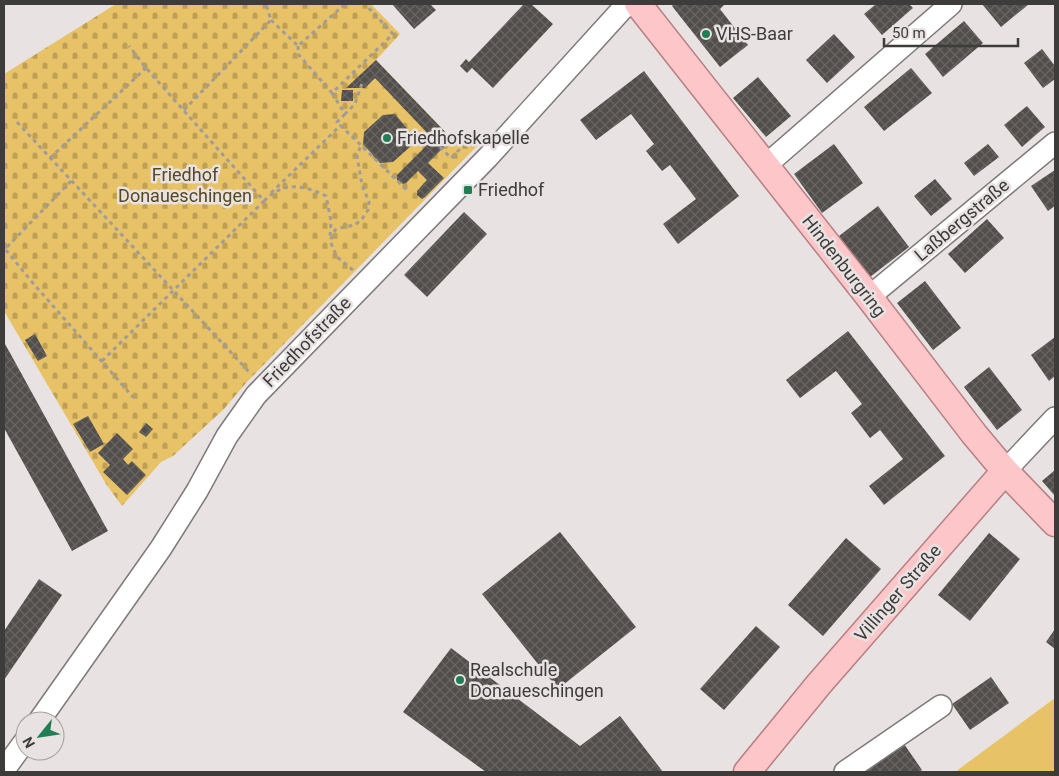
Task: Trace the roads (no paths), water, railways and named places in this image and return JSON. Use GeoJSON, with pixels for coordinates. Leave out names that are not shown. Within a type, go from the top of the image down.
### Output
{"type":"FeatureCollection","features":[{"type":"Feature","properties":{"kind":"main road","name":"Hindenburgring"},"geometry":{"type":"LineString","coordinates":[[638,4],[869,297],[974,434],[1005,471],[1055,523]]}},
{"type":"Feature","properties":{"kind":"main road","name":"Villinger Straße"},"geometry":{"type":"LineString","coordinates":[[747,772],[819,684],[1005,471]]}},
{"type":"Feature","properties":{"kind":"street","name":"Friedhofstraße"},"geometry":{"type":"LineString","coordinates":[[46,711],[161,548],[197,491],[227,436],[256,395],[488,157],[627,4]]}},
{"type":"Feature","properties":{"kind":"street"},"geometry":{"type":"LineString","coordinates":[[765,166],[951,4]]}},
{"type":"Feature","properties":{"kind":"street","name":"Laßbergstraße"},"geometry":{"type":"LineString","coordinates":[[869,297],[1055,143]]}},
{"type":"Feature","properties":{"kind":"street","name":"Villinger Straße"},"geometry":{"type":"LineString","coordinates":[[1005,471],[1055,418]]}},
{"type":"Feature","properties":{"kind":"street"},"geometry":{"type":"LineString","coordinates":[[845,772],[941,706]]}},
{"type":"Feature","properties":{"kind":"street"},"geometry":{"type":"LineString","coordinates":[[4,770],[15,755]]}},
{"type":"Feature","properties":{"kind":"place","name":"VHS-Baar"},"geometry":{"type":"Point","coordinates":[706,34]}},
{"type":"Feature","properties":{"kind":"place","name":"Friedhofskapelle"},"geometry":{"type":"Point","coordinates":[387,138]}},
{"type":"Feature","properties":{"kind":"place","name":"Friedhof"},"geometry":{"type":"Point","coordinates":[468,190]}},
{"type":"Feature","properties":{"kind":"place","name":"Realschule Donaueschingen"},"geometry":{"type":"Point","coordinates":[460,680]}},
{"type":"Feature","properties":{"kind":"park label","name":"Friedhof Donaueschingen"},"geometry":{"type":"Point","coordinates":[185,185]}}]}
